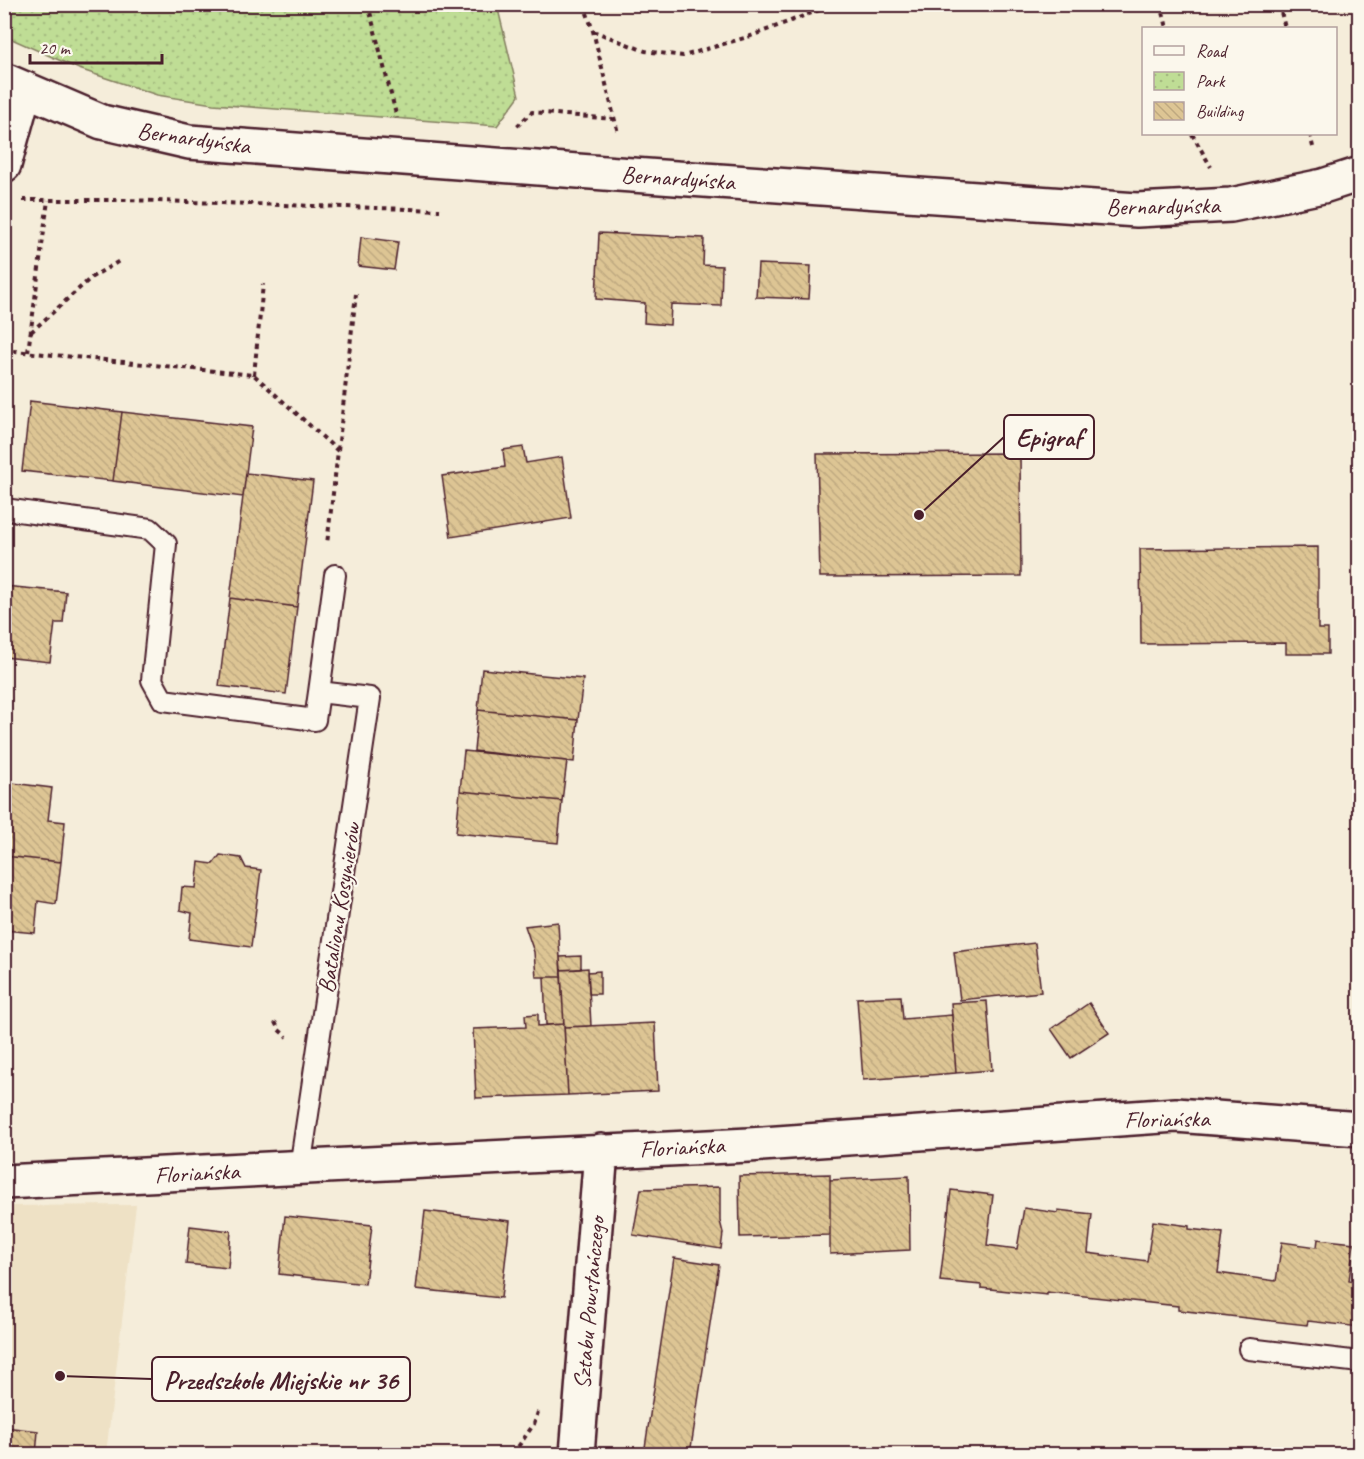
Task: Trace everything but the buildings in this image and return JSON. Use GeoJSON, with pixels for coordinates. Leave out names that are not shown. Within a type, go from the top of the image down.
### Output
{"type":"FeatureCollection","features":[{"type":"Feature","properties":{"kind":"street"},"geometry":{"type":"LineString","coordinates":[[4,165],[15,84]]}},
{"type":"Feature","properties":{"kind":"street","name":"Bernardyńska"},"geometry":{"type":"LineString","coordinates":[[15,84],[102,122],[189,142],[1137,210],[1231,205],[1323,186],[1359,174]]}},
{"type":"Feature","properties":{"kind":"street","name":"Floriańska"},"geometry":{"type":"LineString","coordinates":[[4,1182],[749,1144],[1176,1115],[1359,1129]]}},
{"type":"Feature","properties":{"kind":"street","name":"Sztabu Powstańczego"},"geometry":{"type":"LineString","coordinates":[[577,1455],[602,1151]]}},
{"type":"Feature","properties":{"kind":"lane"},"geometry":{"type":"LineString","coordinates":[[4,509],[150,529],[166,544],[152,680],[163,700],[315,720],[335,575]]}},
{"type":"Feature","properties":{"kind":"lane","name":"Batalionu Kosynierów"},"geometry":{"type":"LineString","coordinates":[[300,1168],[370,698],[319,692]]}},
{"type":"Feature","properties":{"kind":"lane"},"geometry":{"type":"LineString","coordinates":[[1249,1349],[1359,1362]]}},
{"type":"Feature","properties":{"kind":"path"},"geometry":{"type":"LineString","coordinates":[[368,4],[400,128]]}},
{"type":"Feature","properties":{"kind":"path"},"geometry":{"type":"LineString","coordinates":[[584,4],[621,143]]}},
{"type":"Feature","properties":{"kind":"path"},"geometry":{"type":"LineString","coordinates":[[593,31],[645,51],[682,56],[751,36],[835,4]]}},
{"type":"Feature","properties":{"kind":"path"},"geometry":{"type":"LineString","coordinates":[[1161,4],[1167,27]]}},
{"type":"Feature","properties":{"kind":"path"},"geometry":{"type":"LineString","coordinates":[[1280,4],[1285,27]]}},
{"type":"Feature","properties":{"kind":"path"},"geometry":{"type":"LineString","coordinates":[[15,200],[126,200],[440,210]]}},
{"type":"Feature","properties":{"kind":"path"},"geometry":{"type":"LineString","coordinates":[[28,352],[48,200]]}},
{"type":"Feature","properties":{"kind":"path"},"geometry":{"type":"LineString","coordinates":[[31,332],[92,277],[120,260]]}},
{"type":"Feature","properties":{"kind":"path"},"geometry":{"type":"LineString","coordinates":[[254,375],[263,284]]}},
{"type":"Feature","properties":{"kind":"path"},"geometry":{"type":"LineString","coordinates":[[335,575],[325,569],[356,294]]}},
{"type":"Feature","properties":{"kind":"path"},"geometry":{"type":"LineString","coordinates":[[4,350],[254,375],[338,451]]}},
{"type":"Feature","properties":{"kind":"path"},"geometry":{"type":"LineString","coordinates":[[275,1022],[282,1034],[293,1039]]}},
{"type":"Feature","properties":{"kind":"path"},"geometry":{"type":"LineString","coordinates":[[513,1455],[534,1424],[541,1402]]}},
{"type":"Feature","properties":{"kind":"shaded area"},"geometry":{"type":"Polygon","coordinates":[[[136,1205],[106,1454],[5,1454],[4,1206],[136,1205]]]}},
{"type":"Feature","properties":{"kind":"green space"},"geometry":{"type":"Polygon","coordinates":[[[5,4],[497,5],[519,96],[497,126],[213,104],[157,95],[79,69],[5,36],[5,4]]]}},
{"type":"Feature","properties":{"kind":"place","name":"Epigraf"},"geometry":{"type":"Point","coordinates":[919,515]}},
{"type":"Feature","properties":{"kind":"place","name":"Przedszkole Miejskie nr 36"},"geometry":{"type":"Point","coordinates":[60,1376]}}]}
